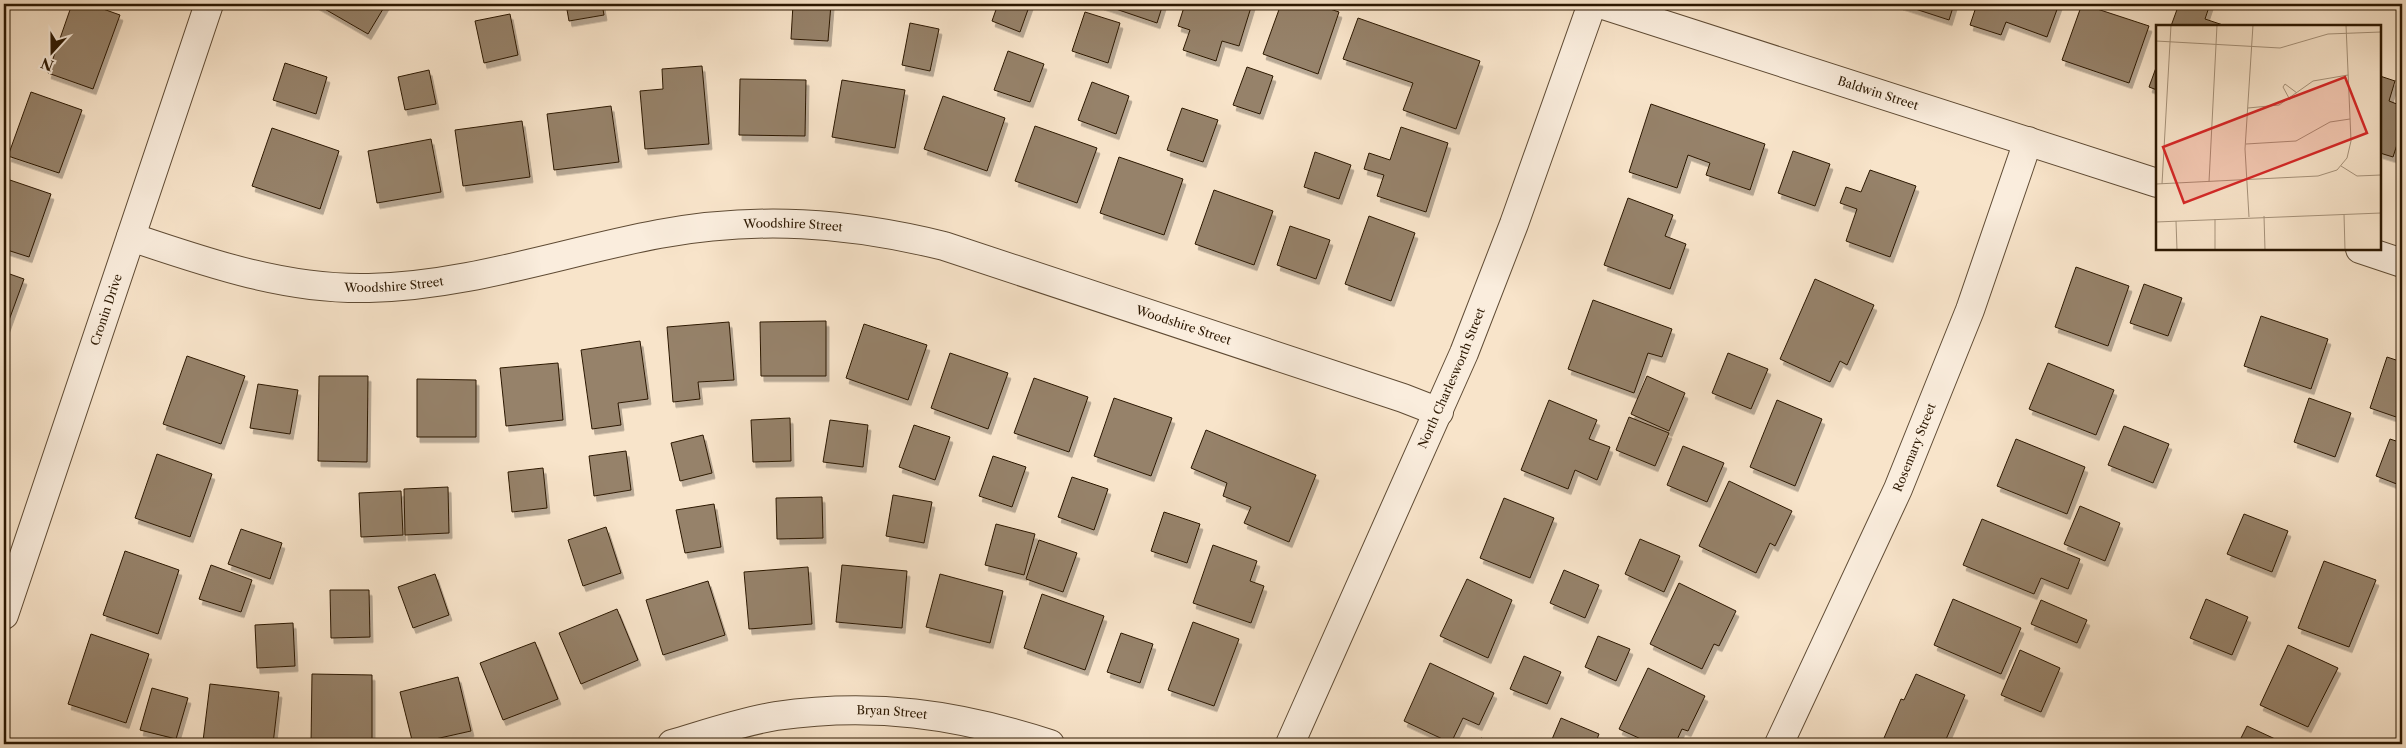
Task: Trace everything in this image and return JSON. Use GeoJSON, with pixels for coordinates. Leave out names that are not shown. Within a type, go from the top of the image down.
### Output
{"type":"FeatureCollection","features":[{"type":"Feature","properties":{"kind":"street","name":"Cronin Drive"},"geometry":{"type":"LineString","coordinates":[[4,615],[209,4]]}},
{"type":"Feature","properties":{"kind":"street","name":"North Charlesworth Street"},"geometry":{"type":"LineString","coordinates":[[1290,744],[1464,353],[1514,224],[1592,4]]}},
{"type":"Feature","properties":{"kind":"street","name":"Baldwin Street"},"geometry":{"type":"LineString","coordinates":[[1600,4],[2156,183]]}},
{"type":"Feature","properties":{"kind":"street","name":"Rosemary Street"},"geometry":{"type":"LineString","coordinates":[[1779,744],[1898,489],[1970,310],[2028,141]]}},
{"type":"Feature","properties":{"kind":"street","name":"Woodshire Street"},"geometry":{"type":"LineString","coordinates":[[131,236],[254,276],[310,286],[368,289],[454,280],[658,234],[706,227],[770,222],[850,227],[897,234],[944,246],[1439,412]]}},
{"type":"Feature","properties":{"kind":"street"},"geometry":{"type":"LineString","coordinates":[[2363,250],[2402,263]]}},
{"type":"Feature","properties":{"kind":"street","name":"Bryan Street"},"geometry":{"type":"LineString","coordinates":[[672,744],[732,735],[774,716],[817,712],[879,710],[939,715],[1012,732],[1050,744]]}},
{"type":"Feature","properties":{"kind":"building"},"geometry":{"type":"Polygon","coordinates":[[[72,4],[89,4],[120,15],[93,89],[48,73],[72,4]]]}},
{"type":"Feature","properties":{"kind":"building"},"geometry":{"type":"Polygon","coordinates":[[[316,4],[386,4],[368,34],[316,4]]]}},
{"type":"Feature","properties":{"kind":"building"},"geometry":{"type":"Polygon","coordinates":[[[566,4],[602,4],[604,15],[569,21],[566,4]]]}},
{"type":"Feature","properties":{"kind":"building"},"geometry":{"type":"Polygon","coordinates":[[[793,4],[831,4],[828,41],[791,39],[793,4]]]}},
{"type":"Feature","properties":{"kind":"building"},"geometry":{"type":"Polygon","coordinates":[[[998,4],[1030,4],[1020,32],[992,21],[998,4]]]}},
{"type":"Feature","properties":{"kind":"building"},"geometry":{"type":"Polygon","coordinates":[[[1101,4],[1163,4],[1157,23],[1101,4]]]}},
{"type":"Feature","properties":{"kind":"building"},"geometry":{"type":"Polygon","coordinates":[[[1185,4],[1252,4],[1239,46],[1222,41],[1216,61],[1183,50],[1190,30],[1178,26],[1185,4]]]}},
{"type":"Feature","properties":{"kind":"building"},"geometry":{"type":"Polygon","coordinates":[[[1281,4],[1315,4],[1339,12],[1318,74],[1263,54],[1281,4]]]}},
{"type":"Feature","properties":{"kind":"building"},"geometry":{"type":"Polygon","coordinates":[[[1900,4],[1954,4],[1949,20],[1900,4]]]}},
{"type":"Feature","properties":{"kind":"building"},"geometry":{"type":"Polygon","coordinates":[[[1977,4],[2059,4],[2047,37],[2006,22],[2001,35],[1970,25],[1977,4]]]}},
{"type":"Feature","properties":{"kind":"building"},"geometry":{"type":"Polygon","coordinates":[[[2082,4],[2149,26],[2129,83],[2062,60],[2082,4]]]}},
{"type":"Feature","properties":{"kind":"building"},"geometry":{"type":"Polygon","coordinates":[[[2179,4],[2210,4],[2205,19],[2223,25],[2171,25],[2179,4]]]}},
{"type":"Feature","properties":{"kind":"building"},"geometry":{"type":"Polygon","coordinates":[[[1085,12],[1120,23],[1108,63],[1072,51],[1085,12]]]}},
{"type":"Feature","properties":{"kind":"building"},"geometry":{"type":"Polygon","coordinates":[[[510,14],[518,55],[484,63],[475,21],[510,14]]]}},
{"type":"Feature","properties":{"kind":"building"},"geometry":{"type":"Polygon","coordinates":[[[1358,18],[1480,61],[1456,129],[1403,110],[1413,83],[1343,59],[1358,18]]]}},
{"type":"Feature","properties":{"kind":"building"},"geometry":{"type":"Polygon","coordinates":[[[910,23],[939,29],[930,71],[902,65],[910,23]]]}},
{"type":"Feature","properties":{"kind":"building"},"geometry":{"type":"Polygon","coordinates":[[[1008,51],[1044,64],[1030,102],[994,90],[1008,51]]]}},
{"type":"Feature","properties":{"kind":"building"},"geometry":{"type":"Polygon","coordinates":[[[2402,61],[2402,84],[2396,81],[2402,61]]]}},
{"type":"Feature","properties":{"kind":"building"},"geometry":{"type":"Polygon","coordinates":[[[285,63],[327,77],[316,114],[273,100],[285,63]]]}},
{"type":"Feature","properties":{"kind":"building"},"geometry":{"type":"Polygon","coordinates":[[[702,66],[709,144],[645,149],[640,91],[663,89],[662,69],[702,66]]]}},
{"type":"Feature","properties":{"kind":"building"},"geometry":{"type":"Polygon","coordinates":[[[1247,67],[1273,76],[1260,114],[1233,105],[1247,67]]]}},
{"type":"Feature","properties":{"kind":"building"},"geometry":{"type":"Polygon","coordinates":[[[2156,68],[2156,90],[2149,87],[2156,68]]]}},
{"type":"Feature","properties":{"kind":"building"},"geometry":{"type":"Polygon","coordinates":[[[429,70],[436,104],[405,110],[398,77],[429,70]]]}},
{"type":"Feature","properties":{"kind":"building"},"geometry":{"type":"Polygon","coordinates":[[[2381,76],[2395,81],[2389,101],[2402,106],[2402,129],[2393,157],[2381,153],[2381,76]]]}},
{"type":"Feature","properties":{"kind":"building"},"geometry":{"type":"Polygon","coordinates":[[[740,79],[806,80],[805,136],[739,135],[740,79]]]}},
{"type":"Feature","properties":{"kind":"building"},"geometry":{"type":"Polygon","coordinates":[[[842,80],[905,90],[895,148],[832,137],[842,80]]]}},
{"type":"Feature","properties":{"kind":"building"},"geometry":{"type":"Polygon","coordinates":[[[1092,82],[1129,96],[1116,134],[1078,120],[1092,82]]]}},
{"type":"Feature","properties":{"kind":"building"},"geometry":{"type":"Polygon","coordinates":[[[31,92],[82,110],[59,173],[8,156],[31,92]]]}},
{"type":"Feature","properties":{"kind":"building"},"geometry":{"type":"Polygon","coordinates":[[[943,96],[1005,118],[987,171],[924,149],[943,96]]]}},
{"type":"Feature","properties":{"kind":"building"},"geometry":{"type":"Polygon","coordinates":[[[1651,104],[1765,144],[1750,190],[1706,175],[1710,163],[1688,155],[1677,188],[1629,172],[1651,104]]]}},
{"type":"Feature","properties":{"kind":"building"},"geometry":{"type":"Polygon","coordinates":[[[611,106],[619,162],[554,170],[547,114],[611,106]]]}},
{"type":"Feature","properties":{"kind":"building"},"geometry":{"type":"Polygon","coordinates":[[[1182,108],[1218,120],[1203,162],[1167,150],[1182,108]]]}},
{"type":"Feature","properties":{"kind":"building"},"geometry":{"type":"Polygon","coordinates":[[[522,121],[530,177],[463,186],[455,130],[522,121]]]}},
{"type":"Feature","properties":{"kind":"building"},"geometry":{"type":"Polygon","coordinates":[[[1035,126],[1097,148],[1077,203],[1015,181],[1035,126]]]}},
{"type":"Feature","properties":{"kind":"building"},"geometry":{"type":"Polygon","coordinates":[[[1401,127],[1448,143],[1426,212],[1377,196],[1384,175],[1364,169],[1369,153],[1390,160],[1401,127]]]}},
{"type":"Feature","properties":{"kind":"building"},"geometry":{"type":"Polygon","coordinates":[[[272,128],[339,151],[320,209],[252,186],[272,128]]]}},
{"type":"Feature","properties":{"kind":"building"},"geometry":{"type":"Polygon","coordinates":[[[431,139],[441,192],[377,203],[368,151],[431,139]]]}},
{"type":"Feature","properties":{"kind":"building"},"geometry":{"type":"Polygon","coordinates":[[[1793,151],[1830,164],[1815,206],[1778,193],[1793,151]]]}},
{"type":"Feature","properties":{"kind":"building"},"geometry":{"type":"Polygon","coordinates":[[[1315,152],[1351,165],[1339,199],[1304,187],[1315,152]]]}},
{"type":"Feature","properties":{"kind":"building"},"geometry":{"type":"Polygon","coordinates":[[[1119,157],[1183,179],[1164,235],[1100,213],[1119,157]]]}},
{"type":"Feature","properties":{"kind":"building"},"geometry":{"type":"Polygon","coordinates":[[[1870,170],[1916,186],[1890,257],[1846,241],[1857,209],[1840,203],[1846,187],[1861,192],[1870,170]]]}},
{"type":"Feature","properties":{"kind":"building"},"geometry":{"type":"Polygon","coordinates":[[[4,178],[51,194],[29,257],[4,249],[4,178]]]}},
{"type":"Feature","properties":{"kind":"building"},"geometry":{"type":"Polygon","coordinates":[[[1214,190],[1273,211],[1254,265],[1195,244],[1214,190]]]}},
{"type":"Feature","properties":{"kind":"building"},"geometry":{"type":"Polygon","coordinates":[[[1628,198],[1673,215],[1665,236],[1686,244],[1670,289],[1604,265],[1628,198]]]}},
{"type":"Feature","properties":{"kind":"building"},"geometry":{"type":"Polygon","coordinates":[[[1369,216],[1415,233],[1391,301],[1345,284],[1369,216]]]}},
{"type":"Feature","properties":{"kind":"building"},"geometry":{"type":"Polygon","coordinates":[[[1290,226],[1330,240],[1316,279],[1277,265],[1290,226]]]}},
{"type":"Feature","properties":{"kind":"building"},"geometry":{"type":"Polygon","coordinates":[[[2076,267],[2129,286],[2108,346],[2055,327],[2076,267]]]}},
{"type":"Feature","properties":{"kind":"building"},"geometry":{"type":"Polygon","coordinates":[[[4,272],[24,279],[4,334],[4,272]]]}},
{"type":"Feature","properties":{"kind":"building"},"geometry":{"type":"Polygon","coordinates":[[[1815,279],[1874,305],[1847,365],[1840,361],[1830,382],[1780,359],[1815,279]]]}},
{"type":"Feature","properties":{"kind":"building"},"geometry":{"type":"Polygon","coordinates":[[[2144,284],[2182,298],[2168,336],[2130,323],[2144,284]]]}},
{"type":"Feature","properties":{"kind":"building"},"geometry":{"type":"Polygon","coordinates":[[[1593,300],[1672,329],[1662,357],[1648,353],[1634,393],[1568,369],[1593,300]]]}},
{"type":"Feature","properties":{"kind":"building"},"geometry":{"type":"Polygon","coordinates":[[[2261,316],[2328,339],[2311,389],[2244,366],[2261,316]]]}},
{"type":"Feature","properties":{"kind":"building"},"geometry":{"type":"Polygon","coordinates":[[[826,321],[826,376],[761,376],[760,322],[826,321]]]}},
{"type":"Feature","properties":{"kind":"building"},"geometry":{"type":"Polygon","coordinates":[[[729,322],[734,380],[698,382],[700,399],[673,402],[667,327],[729,322]]]}},
{"type":"Feature","properties":{"kind":"building"},"geometry":{"type":"Polygon","coordinates":[[[864,324],[927,345],[908,400],[846,378],[864,324]]]}},
{"type":"Feature","properties":{"kind":"building"},"geometry":{"type":"Polygon","coordinates":[[[640,341],[648,399],[618,403],[621,425],[592,429],[581,350],[640,341]]]}},
{"type":"Feature","properties":{"kind":"building"},"geometry":{"type":"Polygon","coordinates":[[[950,353],[1008,373],[988,429],[931,408],[950,353]]]}},
{"type":"Feature","properties":{"kind":"building"},"geometry":{"type":"Polygon","coordinates":[[[1728,353],[1768,369],[1751,409],[1712,393],[1728,353]]]}},
{"type":"Feature","properties":{"kind":"building"},"geometry":{"type":"Polygon","coordinates":[[[187,356],[245,376],[221,444],[163,424],[187,356]]]}},
{"type":"Feature","properties":{"kind":"building"},"geometry":{"type":"Polygon","coordinates":[[[2387,357],[2402,362],[2402,419],[2370,408],[2387,357]]]}},
{"type":"Feature","properties":{"kind":"building"},"geometry":{"type":"Polygon","coordinates":[[[558,363],[563,420],[506,426],[500,368],[558,363]]]}},
{"type":"Feature","properties":{"kind":"building"},"geometry":{"type":"Polygon","coordinates":[[[2048,363],[2114,390],[2096,435],[2029,409],[2048,363]]]}},
{"type":"Feature","properties":{"kind":"building"},"geometry":{"type":"Polygon","coordinates":[[[319,376],[368,376],[367,462],[318,461],[319,376]]]}},
{"type":"Feature","properties":{"kind":"building"},"geometry":{"type":"Polygon","coordinates":[[[1647,376],[1685,393],[1669,431],[1631,414],[1647,376]]]}},
{"type":"Feature","properties":{"kind":"building"},"geometry":{"type":"Polygon","coordinates":[[[1034,378],[1088,397],[1069,452],[1014,433],[1034,378]]]}},
{"type":"Feature","properties":{"kind":"building"},"geometry":{"type":"Polygon","coordinates":[[[417,379],[476,380],[476,437],[417,437],[417,379]]]}},
{"type":"Feature","properties":{"kind":"building"},"geometry":{"type":"Polygon","coordinates":[[[258,384],[298,390],[290,434],[250,428],[258,384]]]}},
{"type":"Feature","properties":{"kind":"building"},"geometry":{"type":"Polygon","coordinates":[[[1114,398],[1172,418],[1151,476],[1094,456],[1114,398]]]}},
{"type":"Feature","properties":{"kind":"building"},"geometry":{"type":"Polygon","coordinates":[[[2309,398],[2351,413],[2335,457],[2294,442],[2309,398]]]}},
{"type":"Feature","properties":{"kind":"building"},"geometry":{"type":"Polygon","coordinates":[[[1549,400],[1597,420],[1589,439],[1610,447],[1597,480],[1575,470],[1568,489],[1521,470],[1549,400]]]}},
{"type":"Feature","properties":{"kind":"building"},"geometry":{"type":"Polygon","coordinates":[[[1777,400],[1822,419],[1795,486],[1750,467],[1777,400]]]}},
{"type":"Feature","properties":{"kind":"building"},"geometry":{"type":"Polygon","coordinates":[[[1629,417],[1669,433],[1655,466],[1616,450],[1629,417]]]}},
{"type":"Feature","properties":{"kind":"building"},"geometry":{"type":"Polygon","coordinates":[[[790,418],[791,461],[753,462],[751,420],[790,418]]]}},
{"type":"Feature","properties":{"kind":"building"},"geometry":{"type":"Polygon","coordinates":[[[830,420],[868,425],[863,467],[823,462],[830,420]]]}},
{"type":"Feature","properties":{"kind":"building"},"geometry":{"type":"Polygon","coordinates":[[[914,425],[950,437],[935,480],[899,467],[914,425]]]}},
{"type":"Feature","properties":{"kind":"building"},"geometry":{"type":"Polygon","coordinates":[[[2124,426],[2169,444],[2153,483],[2108,465],[2124,426]]]}},
{"type":"Feature","properties":{"kind":"building"},"geometry":{"type":"Polygon","coordinates":[[[1206,430],[1316,475],[1289,542],[1244,523],[1251,507],[1223,496],[1227,483],[1191,468],[1206,430]]]}},
{"type":"Feature","properties":{"kind":"building"},"geometry":{"type":"Polygon","coordinates":[[[703,435],[712,473],[680,481],[671,443],[703,435]]]}},
{"type":"Feature","properties":{"kind":"building"},"geometry":{"type":"Polygon","coordinates":[[[2016,439],[2085,467],[2067,514],[1997,486],[2016,439]]]}},
{"type":"Feature","properties":{"kind":"building"},"geometry":{"type":"Polygon","coordinates":[[[2390,439],[2402,443],[2402,486],[2376,476],[2390,439]]]}},
{"type":"Feature","properties":{"kind":"building"},"geometry":{"type":"Polygon","coordinates":[[[1683,446],[1724,463],[1707,502],[1667,485],[1683,446]]]}},
{"type":"Feature","properties":{"kind":"building"},"geometry":{"type":"Polygon","coordinates":[[[626,451],[631,490],[594,496],[589,456],[626,451]]]}},
{"type":"Feature","properties":{"kind":"building"},"geometry":{"type":"Polygon","coordinates":[[[157,454],[212,474],[190,537],[135,518],[157,454]]]}},
{"type":"Feature","properties":{"kind":"building"},"geometry":{"type":"Polygon","coordinates":[[[993,456],[1026,467],[1012,507],[979,496],[993,456]]]}},
{"type":"Feature","properties":{"kind":"building"},"geometry":{"type":"Polygon","coordinates":[[[543,468],[547,508],[512,512],[508,472],[543,468]]]}},
{"type":"Feature","properties":{"kind":"building"},"geometry":{"type":"Polygon","coordinates":[[[1072,477],[1108,489],[1094,530],[1058,517],[1072,477]]]}},
{"type":"Feature","properties":{"kind":"building"},"geometry":{"type":"Polygon","coordinates":[[[1729,481],[1792,511],[1775,546],[1770,543],[1756,573],[1699,546],[1729,481]]]}},
{"type":"Feature","properties":{"kind":"building"},"geometry":{"type":"Polygon","coordinates":[[[448,487],[449,533],[405,535],[404,489],[448,487]]]}},
{"type":"Feature","properties":{"kind":"building"},"geometry":{"type":"Polygon","coordinates":[[[401,491],[403,535],[361,537],[359,493],[401,491]]]}},
{"type":"Feature","properties":{"kind":"building"},"geometry":{"type":"Polygon","coordinates":[[[893,495],[932,502],[924,543],[886,536],[893,495]]]}},
{"type":"Feature","properties":{"kind":"building"},"geometry":{"type":"Polygon","coordinates":[[[822,497],[823,538],[777,539],[776,498],[822,497]]]}},
{"type":"Feature","properties":{"kind":"building"},"geometry":{"type":"Polygon","coordinates":[[[1504,498],[1554,518],[1530,578],[1480,558],[1504,498]]]}},
{"type":"Feature","properties":{"kind":"building"},"geometry":{"type":"Polygon","coordinates":[[[714,504],[721,547],[685,553],[676,510],[714,504]]]}},
{"type":"Feature","properties":{"kind":"building"},"geometry":{"type":"Polygon","coordinates":[[[2080,506],[2120,523],[2105,561],[2064,544],[2080,506]]]}},
{"type":"Feature","properties":{"kind":"building"},"geometry":{"type":"Polygon","coordinates":[[[1164,512],[1200,524],[1187,563],[1151,551],[1164,512]]]}},
{"type":"Feature","properties":{"kind":"building"},"geometry":{"type":"Polygon","coordinates":[[[2244,514],[2288,531],[2272,572],[2227,554],[2244,514]]]}},
{"type":"Feature","properties":{"kind":"building"},"geometry":{"type":"Polygon","coordinates":[[[1982,519],[2080,559],[2068,589],[2041,578],[2034,594],[1963,565],[1982,519]]]}},
{"type":"Feature","properties":{"kind":"building"},"geometry":{"type":"Polygon","coordinates":[[[996,524],[1035,534],[1024,575],[985,565],[996,524]]]}},
{"type":"Feature","properties":{"kind":"building"},"geometry":{"type":"Polygon","coordinates":[[[606,527],[621,573],[583,586],[568,540],[606,527]]]}},
{"type":"Feature","properties":{"kind":"building"},"geometry":{"type":"Polygon","coordinates":[[[241,529],[282,543],[270,579],[228,564],[241,529]]]}},
{"type":"Feature","properties":{"kind":"building"},"geometry":{"type":"Polygon","coordinates":[[[1640,539],[1680,556],[1664,592],[1625,574],[1640,539]]]}},
{"type":"Feature","properties":{"kind":"building"},"geometry":{"type":"Polygon","coordinates":[[[1039,540],[1077,553],[1063,592],[1026,579],[1039,540]]]}},
{"type":"Feature","properties":{"kind":"building"},"geometry":{"type":"Polygon","coordinates":[[[1213,545],[1257,561],[1250,581],[1264,586],[1251,623],[1193,603],[1213,545]]]}},
{"type":"Feature","properties":{"kind":"building"},"geometry":{"type":"Polygon","coordinates":[[[125,551],[179,570],[158,634],[103,615],[125,551]]]}},
{"type":"Feature","properties":{"kind":"building"},"geometry":{"type":"Polygon","coordinates":[[[2324,561],[2376,580],[2349,647],[2298,628],[2324,561]]]}},
{"type":"Feature","properties":{"kind":"building"},"geometry":{"type":"Polygon","coordinates":[[[211,565],[252,580],[241,612],[199,599],[211,565]]]}},
{"type":"Feature","properties":{"kind":"building"},"geometry":{"type":"Polygon","coordinates":[[[842,565],[907,571],[902,628],[836,622],[842,565]]]}},
{"type":"Feature","properties":{"kind":"building"},"geometry":{"type":"Polygon","coordinates":[[[808,567],[812,624],[749,629],[744,572],[808,567]]]}},
{"type":"Feature","properties":{"kind":"building"},"geometry":{"type":"Polygon","coordinates":[[[1564,570],[1599,585],[1585,618],[1550,603],[1564,570]]]}},
{"type":"Feature","properties":{"kind":"building"},"geometry":{"type":"Polygon","coordinates":[[[435,574],[449,615],[413,628],[398,587],[435,574]]]}},
{"type":"Feature","properties":{"kind":"building"},"geometry":{"type":"Polygon","coordinates":[[[940,574],[1003,591],[990,643],[926,627],[940,574]]]}},
{"type":"Feature","properties":{"kind":"building"},"geometry":{"type":"Polygon","coordinates":[[[1467,579],[1512,600],[1488,658],[1440,636],[1467,579]]]}},
{"type":"Feature","properties":{"kind":"building"},"geometry":{"type":"Polygon","coordinates":[[[708,581],[725,635],[663,655],[646,600],[708,581]]]}},
{"type":"Feature","properties":{"kind":"building"},"geometry":{"type":"Polygon","coordinates":[[[1679,583],[1736,611],[1719,646],[1714,644],[1702,669],[1650,644],[1679,583]]]}},
{"type":"Feature","properties":{"kind":"building"},"geometry":{"type":"Polygon","coordinates":[[[330,590],[369,590],[370,637],[331,638],[330,590]]]}},
{"type":"Feature","properties":{"kind":"building"},"geometry":{"type":"Polygon","coordinates":[[[1042,594],[1104,616],[1085,670],[1024,648],[1042,594]]]}},
{"type":"Feature","properties":{"kind":"building"},"geometry":{"type":"Polygon","coordinates":[[[1953,599],[2021,628],[2001,674],[1934,645],[1953,599]]]}},
{"type":"Feature","properties":{"kind":"building"},"geometry":{"type":"Polygon","coordinates":[[[2206,599],[2248,617],[2232,655],[2190,638],[2206,599]]]}},
{"type":"Feature","properties":{"kind":"building"},"geometry":{"type":"Polygon","coordinates":[[[2041,600],[2087,620],[2077,643],[2031,624],[2041,600]]]}},
{"type":"Feature","properties":{"kind":"building"},"geometry":{"type":"Polygon","coordinates":[[[617,609],[638,660],[581,684],[559,633],[617,609]]]}},
{"type":"Feature","properties":{"kind":"building"},"geometry":{"type":"Polygon","coordinates":[[[1193,622],[1239,639],[1214,706],[1168,690],[1193,622]]]}},
{"type":"Feature","properties":{"kind":"building"},"geometry":{"type":"Polygon","coordinates":[[[293,623],[295,666],[257,668],[255,625],[293,623]]]}},
{"type":"Feature","properties":{"kind":"building"},"geometry":{"type":"Polygon","coordinates":[[[1121,633],[1153,644],[1140,683],[1107,672],[1121,633]]]}},
{"type":"Feature","properties":{"kind":"building"},"geometry":{"type":"Polygon","coordinates":[[[91,634],[149,654],[126,723],[68,704],[91,634]]]}},
{"type":"Feature","properties":{"kind":"building"},"geometry":{"type":"Polygon","coordinates":[[[1598,636],[1630,649],[1616,681],[1585,667],[1598,636]]]}},
{"type":"Feature","properties":{"kind":"building"},"geometry":{"type":"Polygon","coordinates":[[[535,642],[558,699],[503,720],[480,663],[535,642]]]}},
{"type":"Feature","properties":{"kind":"building"},"geometry":{"type":"Polygon","coordinates":[[[2288,645],[2338,668],[2308,727],[2260,705],[2288,645]]]}},
{"type":"Feature","properties":{"kind":"building"},"geometry":{"type":"Polygon","coordinates":[[[2020,650],[2060,668],[2041,712],[2001,695],[2020,650]]]}},
{"type":"Feature","properties":{"kind":"building"},"geometry":{"type":"Polygon","coordinates":[[[1524,656],[1561,672],[1547,704],[1510,689],[1524,656]]]}},
{"type":"Feature","properties":{"kind":"building"},"geometry":{"type":"Polygon","coordinates":[[[1430,663],[1494,693],[1479,725],[1463,718],[1451,743],[1404,721],[1430,663]]]}},
{"type":"Feature","properties":{"kind":"building"},"geometry":{"type":"Polygon","coordinates":[[[1648,668],[1705,696],[1688,731],[1682,729],[1675,744],[1652,744],[1619,729],[1648,668]]]}},
{"type":"Feature","properties":{"kind":"building"},"geometry":{"type":"Polygon","coordinates":[[[312,674],[372,675],[372,744],[311,744],[312,674]]]}},
{"type":"Feature","properties":{"kind":"building"},"geometry":{"type":"Polygon","coordinates":[[[1916,674],[1965,695],[1944,744],[1897,744],[1884,738],[1901,699],[1904,700],[1916,674]]]}},
{"type":"Feature","properties":{"kind":"building"},"geometry":{"type":"Polygon","coordinates":[[[458,677],[471,731],[413,744],[400,692],[458,677]]]}},
{"type":"Feature","properties":{"kind":"building"},"geometry":{"type":"Polygon","coordinates":[[[210,684],[279,692],[273,744],[229,744],[203,741],[210,684]]]}},
{"type":"Feature","properties":{"kind":"building"},"geometry":{"type":"Polygon","coordinates":[[[152,688],[188,698],[176,739],[140,730],[152,688]]]}},
{"type":"Feature","properties":{"kind":"building"},"geometry":{"type":"Polygon","coordinates":[[[1561,718],[1599,734],[1595,744],[1550,744],[1561,718]]]}},
{"type":"Feature","properties":{"kind":"building"},"geometry":{"type":"Polygon","coordinates":[[[2247,726],[2286,744],[2238,744],[2247,726]]]}},
{"type":"Feature","properties":{"kind":"building"},"geometry":{"type":"Polygon","coordinates":[[[1481,738],[1498,744],[1478,744],[1481,738]]]}}]}
